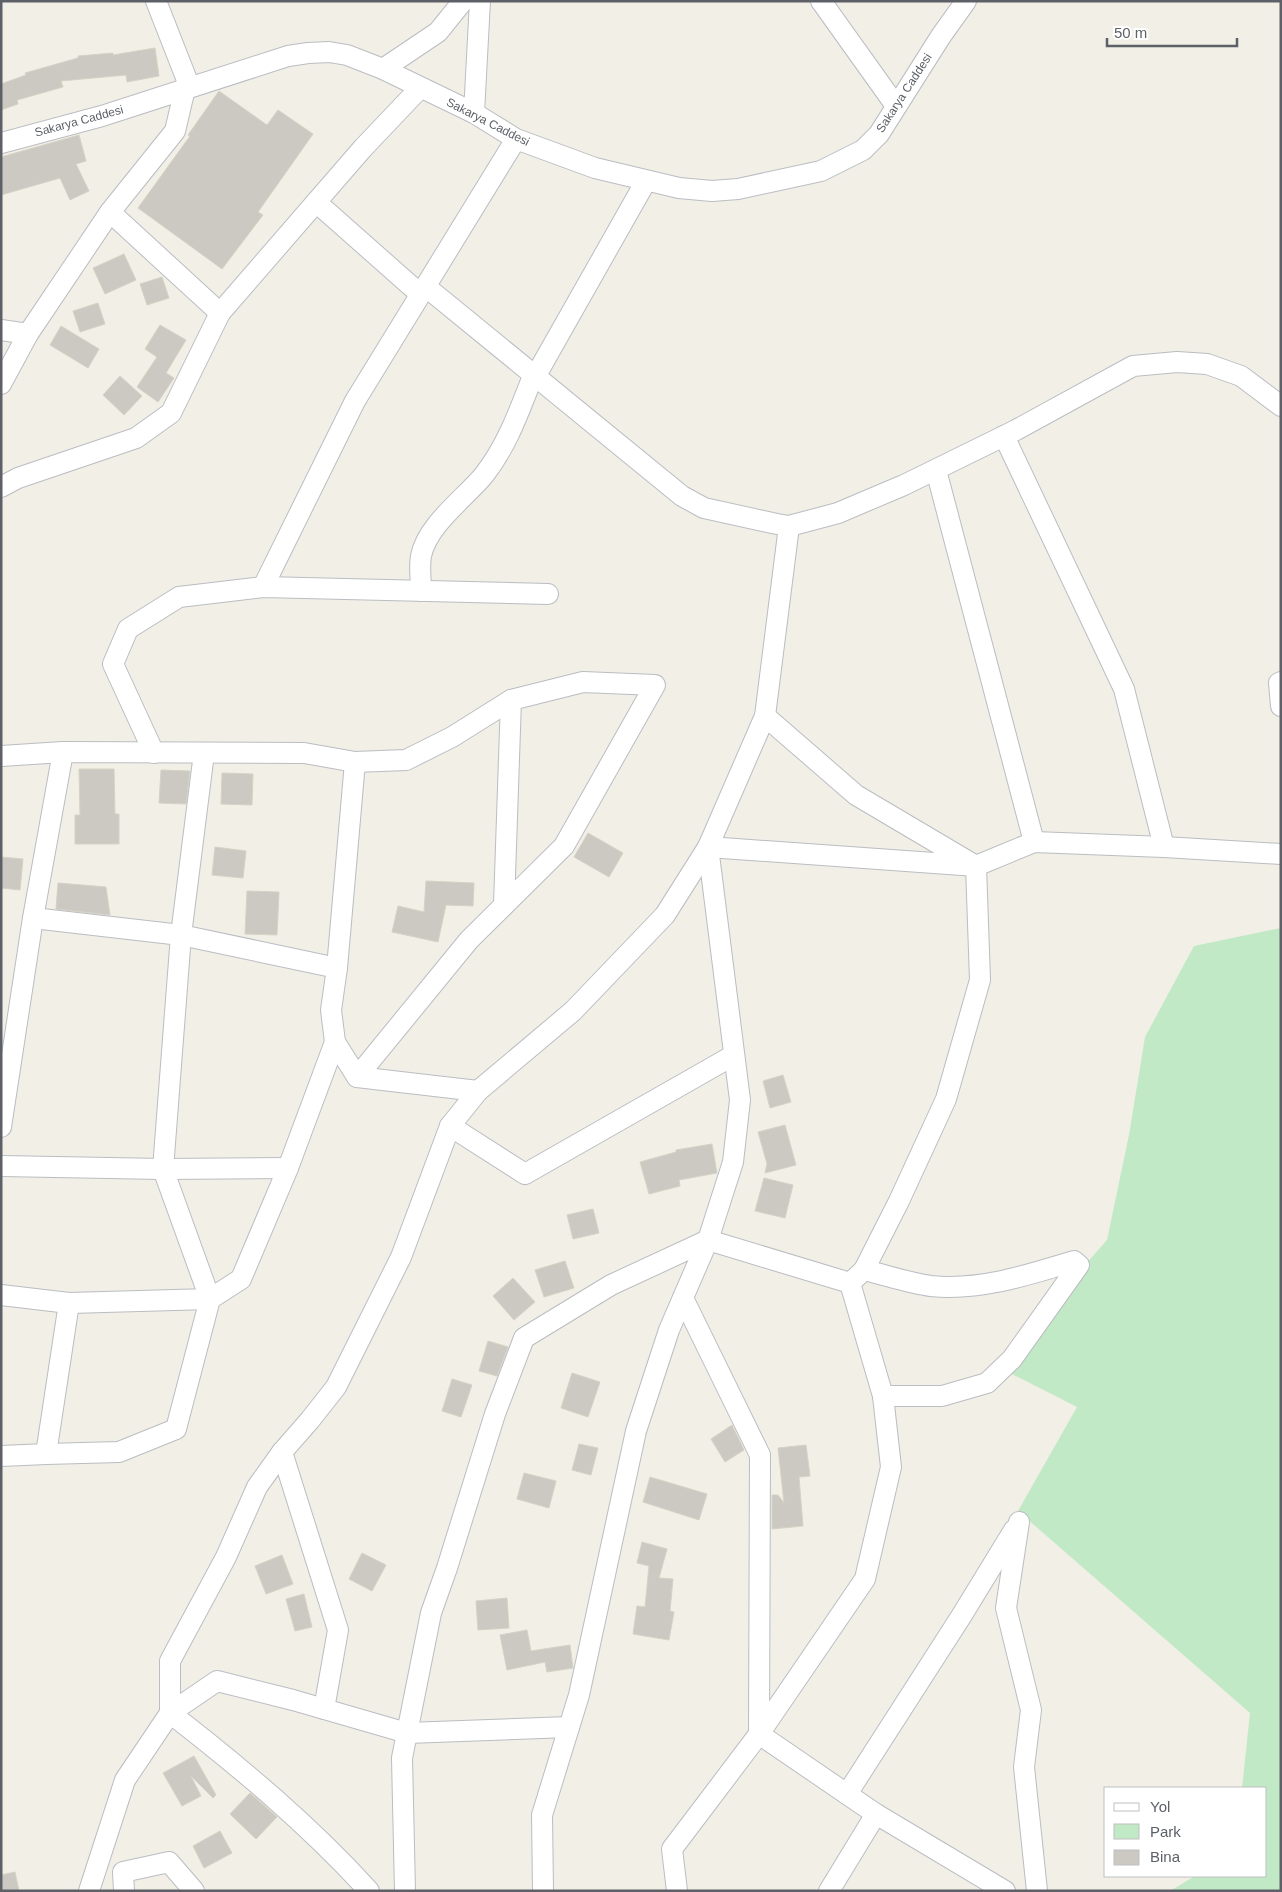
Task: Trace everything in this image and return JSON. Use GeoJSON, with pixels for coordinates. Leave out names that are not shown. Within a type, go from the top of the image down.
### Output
{"type":"FeatureCollection","features":[{"type":"Feature","properties":{"kind":"street"},"geometry":{"type":"LineString","coordinates":[[1,384],[28,334],[110,212],[176,131],[187,80],[156,1]]}},
{"type":"Feature","properties":{"kind":"street"},"geometry":{"type":"LineString","coordinates":[[383,69],[438,32],[463,1]]}},
{"type":"Feature","properties":{"kind":"street"},"geometry":{"type":"LineString","coordinates":[[474,113],[480,1]]}},
{"type":"Feature","properties":{"kind":"street"},"geometry":{"type":"LineString","coordinates":[[821,1],[896,106]]}},
{"type":"Feature","properties":{"kind":"street","name":"Sakarya Caddesi"},"geometry":{"type":"LineString","coordinates":[[1,143],[102,116],[288,56],[308,52],[329,52],[347,56],[383,69],[474,113],[516,138],[595,168],[679,188],[712,191],[738,189],[821,171],[863,150],[879,134],[941,36],[966,1]]}},
{"type":"Feature","properties":{"kind":"street"},"geometry":{"type":"LineString","coordinates":[[1,487],[18,478],[136,438],[171,413],[220,313],[363,148],[420,88]]}},
{"type":"Feature","properties":{"kind":"street"},"geometry":{"type":"LineString","coordinates":[[263,588],[355,401],[516,138]]}},
{"type":"Feature","properties":{"kind":"street"},"geometry":{"type":"LineString","coordinates":[[421,591],[421,556],[429,539],[443,517],[483,475],[509,437],[534,376],[646,181]]}},
{"type":"Feature","properties":{"kind":"street"},"geometry":{"type":"LineString","coordinates":[[316,202],[422,290],[534,376],[682,496],[704,508],[789,526],[838,513],[904,485],[1004,436],[1133,366],[1177,362],[1207,364],[1241,376],[1281,406]]}},
{"type":"Feature","properties":{"kind":"street"},"geometry":{"type":"LineString","coordinates":[[110,212],[220,313]]}},
{"type":"Feature","properties":{"kind":"street"},"geometry":{"type":"LineString","coordinates":[[1,330],[28,334]]}},
{"type":"Feature","properties":{"kind":"street"},"geometry":{"type":"LineString","coordinates":[[1004,436],[1124,689],[1164,847]]}},
{"type":"Feature","properties":{"kind":"street"},"geometry":{"type":"LineString","coordinates":[[936,470],[1034,842]]}},
{"type":"Feature","properties":{"kind":"street"},"geometry":{"type":"LineString","coordinates":[[170,1713],[170,1661],[226,1557],[257,1487],[282,1452],[336,1387],[401,1257],[450,1126],[478,1091],[573,1011],[665,915],[708,847],[765,716],[789,526]]}},
{"type":"Feature","properties":{"kind":"street"},"geometry":{"type":"LineString","coordinates":[[154,753],[114,664],[128,629],[179,597],[263,588],[548,594]]}},
{"type":"Feature","properties":{"kind":"street"},"geometry":{"type":"LineString","coordinates":[[1,756],[64,752],[304,753],[355,762],[406,760],[452,737],[511,700],[583,682],[655,684],[564,846],[469,940],[357,1077]]}},
{"type":"Feature","properties":{"kind":"street"},"geometry":{"type":"LineString","coordinates":[[1281,682],[1279,683],[1281,706]]}},
{"type":"Feature","properties":{"kind":"street"},"geometry":{"type":"LineString","coordinates":[[504,905],[511,700]]}},
{"type":"Feature","properties":{"kind":"street"},"geometry":{"type":"LineString","coordinates":[[765,716],[856,795],[976,866]]}},
{"type":"Feature","properties":{"kind":"street"},"geometry":{"type":"LineString","coordinates":[[1,1127],[33,918],[64,752]]}},
{"type":"Feature","properties":{"kind":"street"},"geometry":{"type":"LineString","coordinates":[[1,1456],[119,1452],[176,1429],[210,1299],[163,1169],[181,935],[204,753]]}},
{"type":"Feature","properties":{"kind":"street"},"geometry":{"type":"LineString","coordinates":[[355,762],[337,968],[331,1010],[335,1042],[357,1077]]}},
{"type":"Feature","properties":{"kind":"street"},"geometry":{"type":"LineString","coordinates":[[708,847],[976,866],[1034,842],[1281,854]]}},
{"type":"Feature","properties":{"kind":"street"},"geometry":{"type":"LineString","coordinates":[[543,1891],[542,1815],[579,1695],[636,1431],[669,1330],[708,1240],[733,1162],[740,1100],[708,847]]}},
{"type":"Feature","properties":{"kind":"street"},"geometry":{"type":"LineString","coordinates":[[677,1891],[672,1849],[759,1734],[865,1579],[890,1467],[883,1396],[857,1277],[899,1201],[946,1099],[980,980],[976,866]]}},
{"type":"Feature","properties":{"kind":"street"},"geometry":{"type":"LineString","coordinates":[[33,918],[181,935],[337,968]]}},
{"type":"Feature","properties":{"kind":"street"},"geometry":{"type":"LineString","coordinates":[[1,1296],[69,1303],[210,1299],[241,1279],[288,1168],[335,1042]]}},
{"type":"Feature","properties":{"kind":"street"},"geometry":{"type":"LineString","coordinates":[[450,1126],[526,1174],[734,1055]]}},
{"type":"Feature","properties":{"kind":"street"},"geometry":{"type":"LineString","coordinates":[[357,1077],[478,1091]]}},
{"type":"Feature","properties":{"kind":"street"},"geometry":{"type":"LineString","coordinates":[[1,1166],[163,1169],[288,1168]]}},
{"type":"Feature","properties":{"kind":"street"},"geometry":{"type":"LineString","coordinates":[[404,1891],[402,1758],[431,1613],[495,1414],[524,1338],[611,1285],[708,1240],[857,1277],[931,1286],[980,1285],[1026,1276],[1074,1261],[1079,1266],[1012,1359],[986,1384],[942,1396],[883,1396]]}},
{"type":"Feature","properties":{"kind":"street"},"geometry":{"type":"LineString","coordinates":[[683,1298],[760,1455],[759,1734]]}},
{"type":"Feature","properties":{"kind":"street"},"geometry":{"type":"LineString","coordinates":[[46,1454],[69,1303]]}},
{"type":"Feature","properties":{"kind":"street"},"geometry":{"type":"LineString","coordinates":[[282,1452],[338,1630],[324,1709]]}},
{"type":"Feature","properties":{"kind":"street"},"geometry":{"type":"LineString","coordinates":[[847,1794],[962,1615],[1019,1522],[1006,1608],[1031,1710],[1024,1767],[1037,1891]]}},
{"type":"Feature","properties":{"kind":"street"},"geometry":{"type":"LineString","coordinates":[[89,1891],[125,1780],[170,1713],[217,1681],[406,1733],[569,1727]]}},
{"type":"Feature","properties":{"kind":"street"},"geometry":{"type":"LineString","coordinates":[[170,1713],[228,1758],[332,1851],[369,1891]]}},
{"type":"Feature","properties":{"kind":"street"},"geometry":{"type":"LineString","coordinates":[[759,1734],[876,1814],[1005,1891]]}},
{"type":"Feature","properties":{"kind":"street"},"geometry":{"type":"LineString","coordinates":[[829,1891],[876,1814]]}},
{"type":"Feature","properties":{"kind":"street"},"geometry":{"type":"LineString","coordinates":[[124,1891],[123,1872],[169,1862],[194,1891]]}},
{"type":"Feature","properties":{"kind":"green space"},"geometry":{"type":"Polygon","coordinates":[[[1281,928],[1281,1891],[1170,1891],[1193,1877],[1267,1877],[1267,1787],[1242,1787],[1250,1713],[1018,1511],[1077,1407],[996,1366],[1107,1240],[1129,1135],[1145,1037],[1194,946],[1281,928]]]}},
{"type":"Feature","properties":{"kind":"building"},"geometry":{"type":"Polygon","coordinates":[[[155,48],[159,76],[127,82],[126,75],[61,81],[63,87],[17,100],[18,104],[1,110],[1,84],[26,75],[25,73],[78,58],[78,56],[113,53],[113,55],[155,48]]]}},
{"type":"Feature","properties":{"kind":"building"},"geometry":{"type":"Polygon","coordinates":[[[219,91],[267,125],[278,110],[313,134],[258,212],[263,215],[222,269],[138,208],[190,136],[188,135],[219,91]]]}},
{"type":"Feature","properties":{"kind":"building"},"geometry":{"type":"Polygon","coordinates":[[[79,135],[86,161],[76,164],[89,191],[70,200],[60,178],[1,195],[1,157],[79,135]]]}},
{"type":"Feature","properties":{"kind":"building"},"geometry":{"type":"Polygon","coordinates":[[[124,254],[136,280],[105,294],[93,268],[124,254]]]}},
{"type":"Feature","properties":{"kind":"building"},"geometry":{"type":"Polygon","coordinates":[[[162,277],[169,298],[147,305],[140,284],[162,277]]]}},
{"type":"Feature","properties":{"kind":"building"},"geometry":{"type":"Polygon","coordinates":[[[98,303],[105,324],[80,332],[73,311],[98,303]]]}},
{"type":"Feature","properties":{"kind":"building"},"geometry":{"type":"Polygon","coordinates":[[[160,325],[186,340],[166,373],[174,378],[158,402],[137,387],[157,357],[145,349],[160,325]]]}},
{"type":"Feature","properties":{"kind":"building"},"geometry":{"type":"Polygon","coordinates":[[[61,326],[99,349],[88,368],[50,345],[61,326]]]}},
{"type":"Feature","properties":{"kind":"building"},"geometry":{"type":"Polygon","coordinates":[[[120,376],[142,396],[124,415],[103,395],[120,376]]]}},
{"type":"Feature","properties":{"kind":"building"},"geometry":{"type":"Polygon","coordinates":[[[79,769],[114,769],[115,814],[119,814],[119,844],[75,844],[75,815],[80,815],[79,769]]]}},
{"type":"Feature","properties":{"kind":"building"},"geometry":{"type":"Polygon","coordinates":[[[161,770],[190,771],[186,804],[159,803],[161,770]]]}},
{"type":"Feature","properties":{"kind":"building"},"geometry":{"type":"Polygon","coordinates":[[[222,773],[253,774],[252,805],[221,804],[222,773]]]}},
{"type":"Feature","properties":{"kind":"building"},"geometry":{"type":"Polygon","coordinates":[[[588,833],[623,853],[609,877],[574,857],[588,833]]]}},
{"type":"Feature","properties":{"kind":"building"},"geometry":{"type":"Polygon","coordinates":[[[215,847],[246,851],[243,878],[212,875],[215,847]]]}},
{"type":"Feature","properties":{"kind":"building"},"geometry":{"type":"Polygon","coordinates":[[[1,857],[23,859],[20,890],[1,888],[1,857]]]}},
{"type":"Feature","properties":{"kind":"building"},"geometry":{"type":"Polygon","coordinates":[[[426,881],[474,883],[473,906],[446,905],[438,942],[392,932],[398,906],[424,912],[426,881]]]}},
{"type":"Feature","properties":{"kind":"building"},"geometry":{"type":"Polygon","coordinates":[[[58,883],[106,887],[110,915],[56,909],[58,883]]]}},
{"type":"Feature","properties":{"kind":"building"},"geometry":{"type":"Polygon","coordinates":[[[247,891],[279,892],[277,935],[245,934],[247,891]]]}},
{"type":"Feature","properties":{"kind":"building"},"geometry":{"type":"Polygon","coordinates":[[[783,1075],[791,1102],[770,1108],[763,1081],[783,1075]]]}},
{"type":"Feature","properties":{"kind":"building"},"geometry":{"type":"Polygon","coordinates":[[[785,1125],[796,1165],[765,1173],[767,1164],[758,1132],[785,1125]]]}},
{"type":"Feature","properties":{"kind":"building"},"geometry":{"type":"Polygon","coordinates":[[[712,1144],[717,1173],[679,1180],[680,1186],[649,1194],[640,1162],[676,1152],[676,1150],[712,1144]]]}},
{"type":"Feature","properties":{"kind":"building"},"geometry":{"type":"Polygon","coordinates":[[[764,1178],[793,1185],[785,1218],[755,1211],[764,1178]]]}},
{"type":"Feature","properties":{"kind":"building"},"geometry":{"type":"Polygon","coordinates":[[[593,1209],[599,1233],[573,1239],[567,1215],[593,1209]]]}},
{"type":"Feature","properties":{"kind":"building"},"geometry":{"type":"Polygon","coordinates":[[[565,1261],[574,1288],[544,1297],[535,1270],[565,1261]]]}},
{"type":"Feature","properties":{"kind":"building"},"geometry":{"type":"Polygon","coordinates":[[[513,1278],[535,1302],[514,1320],[493,1296],[513,1278]]]}},
{"type":"Feature","properties":{"kind":"building"},"geometry":{"type":"Polygon","coordinates":[[[488,1341],[508,1347],[497,1376],[479,1371],[488,1341]]]}},
{"type":"Feature","properties":{"kind":"building"},"geometry":{"type":"Polygon","coordinates":[[[572,1373],[600,1382],[588,1417],[561,1408],[572,1373]]]}},
{"type":"Feature","properties":{"kind":"building"},"geometry":{"type":"Polygon","coordinates":[[[452,1379],[472,1385],[461,1417],[442,1411],[452,1379]]]}},
{"type":"Feature","properties":{"kind":"building"},"geometry":{"type":"Polygon","coordinates":[[[732,1425],[744,1450],[725,1462],[711,1439],[732,1425]]]}},
{"type":"Feature","properties":{"kind":"building"},"geometry":{"type":"Polygon","coordinates":[[[579,1444],[598,1448],[591,1475],[572,1470],[579,1444]]]}},
{"type":"Feature","properties":{"kind":"building"},"geometry":{"type":"Polygon","coordinates":[[[806,1445],[810,1476],[799,1477],[803,1526],[772,1529],[772,1495],[778,1495],[784,1503],[778,1448],[806,1445]]]}},
{"type":"Feature","properties":{"kind":"building"},"geometry":{"type":"Polygon","coordinates":[[[524,1473],[556,1481],[549,1508],[517,1499],[524,1473]]]}},
{"type":"Feature","properties":{"kind":"building"},"geometry":{"type":"Polygon","coordinates":[[[650,1477],[707,1494],[699,1520],[643,1502],[650,1477]]]}},
{"type":"Feature","properties":{"kind":"building"},"geometry":{"type":"Polygon","coordinates":[[[642,1542],[667,1549],[659,1578],[673,1579],[670,1611],[674,1612],[669,1640],[633,1634],[637,1606],[645,1607],[649,1566],[637,1563],[642,1542]]]}},
{"type":"Feature","properties":{"kind":"building"},"geometry":{"type":"Polygon","coordinates":[[[362,1553],[386,1565],[372,1591],[349,1579],[362,1553]]]}},
{"type":"Feature","properties":{"kind":"building"},"geometry":{"type":"Polygon","coordinates":[[[282,1555],[293,1584],[266,1594],[255,1566],[282,1555]]]}},
{"type":"Feature","properties":{"kind":"building"},"geometry":{"type":"Polygon","coordinates":[[[304,1594],[312,1627],[295,1631],[286,1599],[304,1594]]]}},
{"type":"Feature","properties":{"kind":"building"},"geometry":{"type":"Polygon","coordinates":[[[507,1598],[509,1628],[478,1630],[476,1601],[507,1598]]]}},
{"type":"Feature","properties":{"kind":"building"},"geometry":{"type":"Polygon","coordinates":[[[527,1630],[531,1651],[570,1645],[573,1668],[547,1672],[545,1662],[507,1670],[500,1635],[527,1630]]]}},
{"type":"Feature","properties":{"kind":"building"},"geometry":{"type":"Polygon","coordinates":[[[194,1756],[216,1795],[213,1798],[191,1776],[201,1796],[182,1806],[163,1773],[194,1756]]]}},
{"type":"Feature","properties":{"kind":"building"},"geometry":{"type":"Polygon","coordinates":[[[250,1793],[277,1817],[256,1839],[230,1814],[250,1793]]]}},
{"type":"Feature","properties":{"kind":"building"},"geometry":{"type":"Polygon","coordinates":[[[220,1831],[232,1853],[204,1868],[193,1846],[220,1831]]]}},
{"type":"Feature","properties":{"kind":"building"},"geometry":{"type":"Polygon","coordinates":[[[15,1872],[19,1891],[1,1891],[1,1875],[15,1872]]]}}]}
